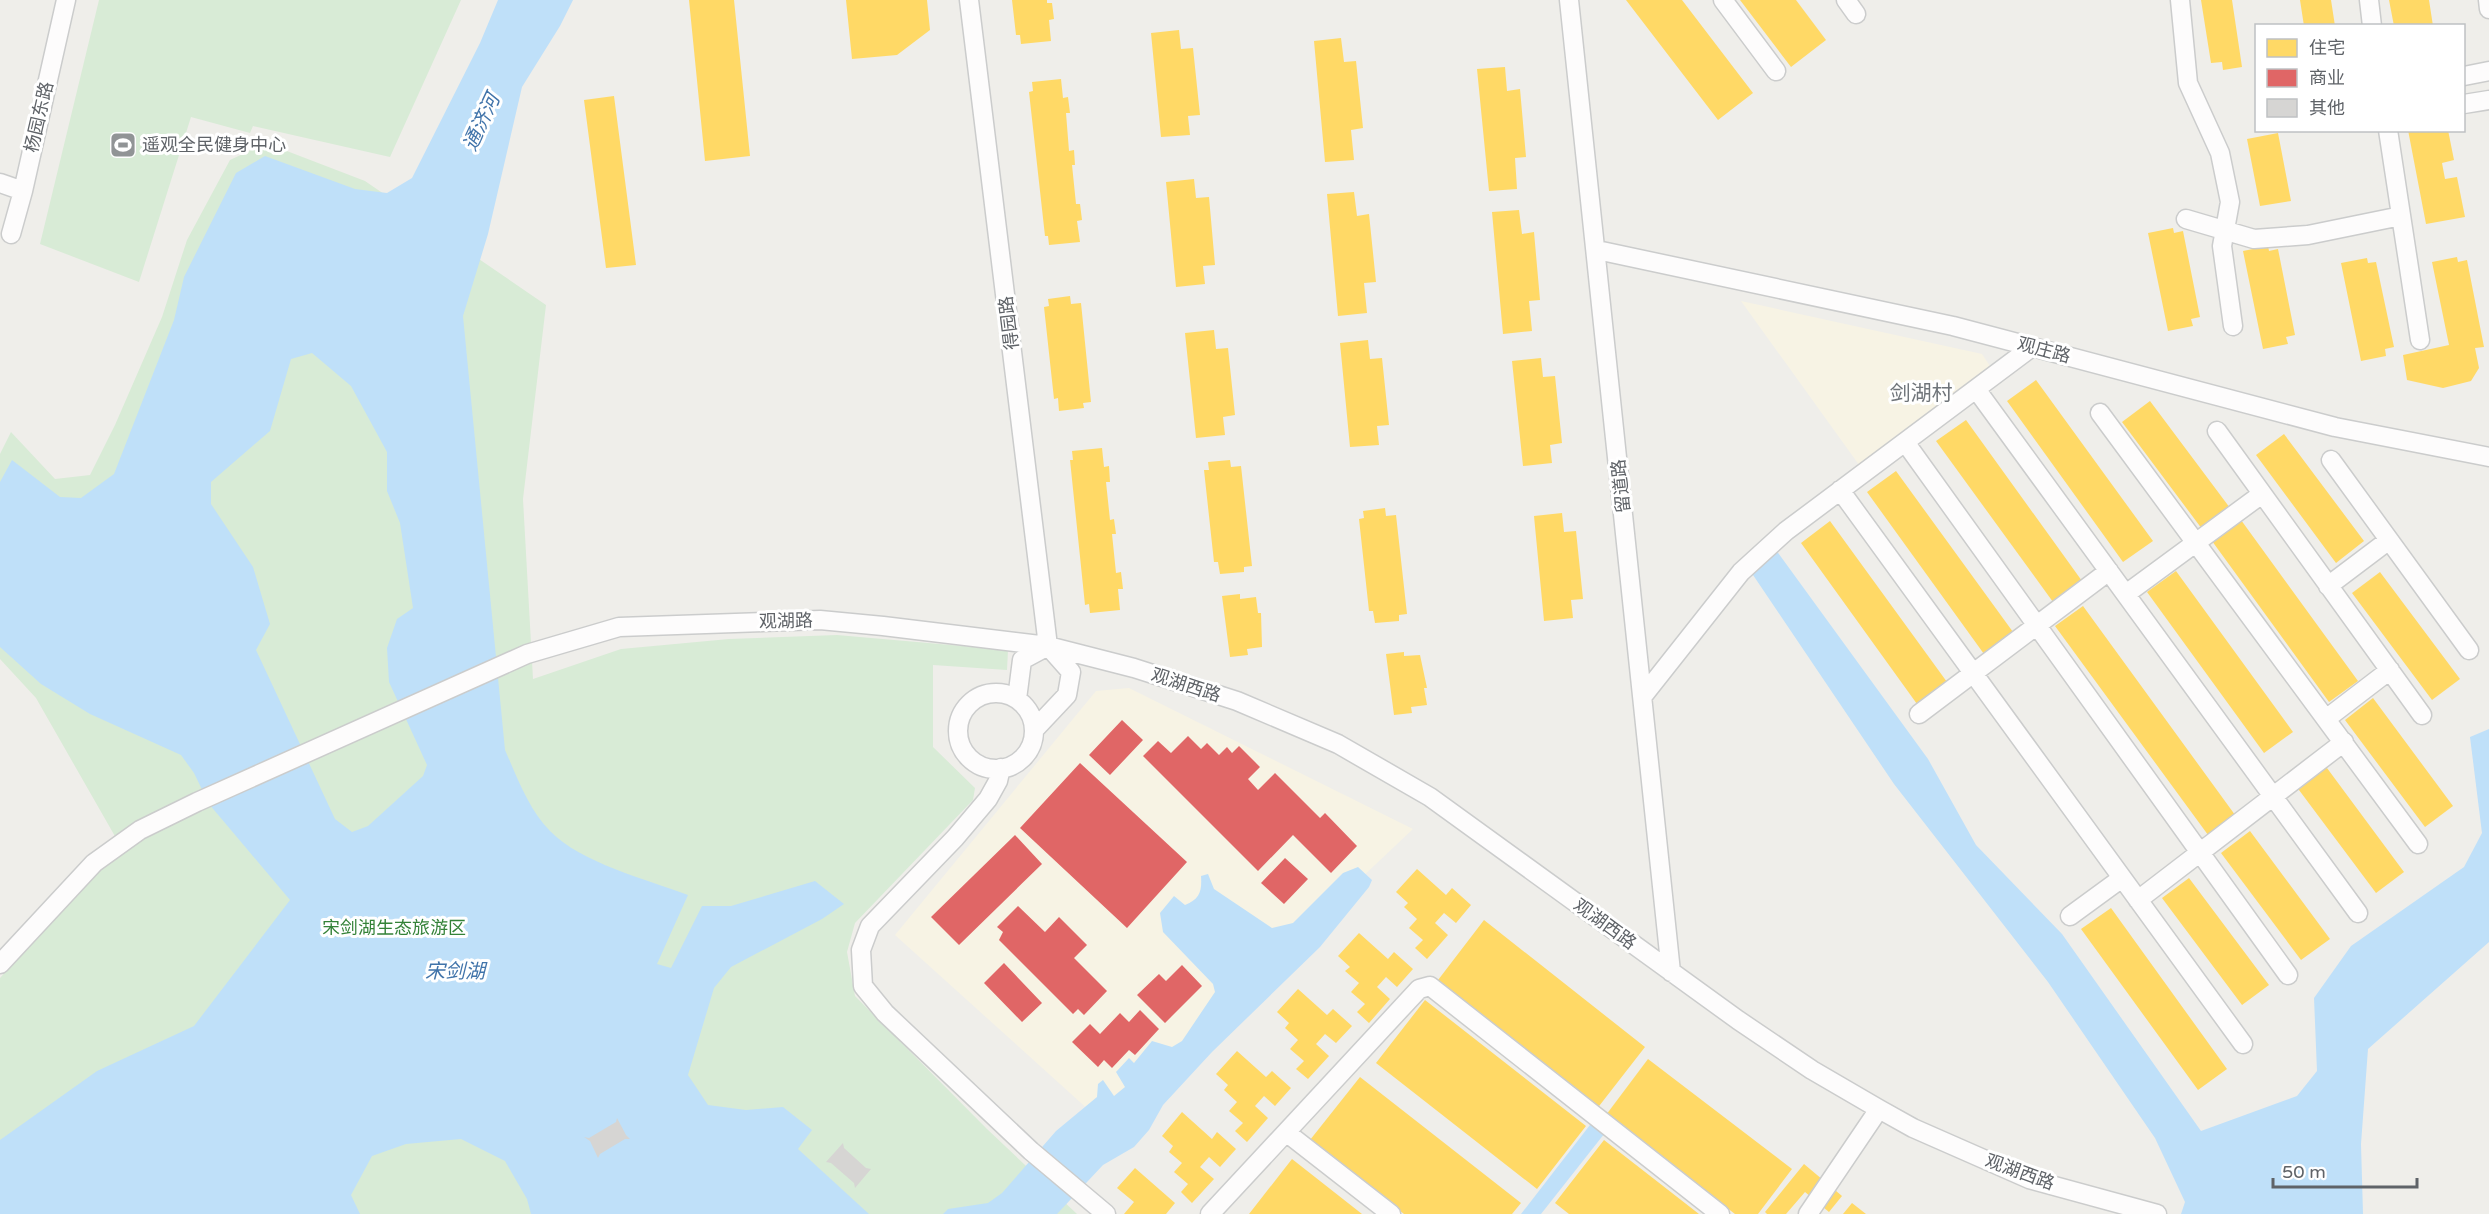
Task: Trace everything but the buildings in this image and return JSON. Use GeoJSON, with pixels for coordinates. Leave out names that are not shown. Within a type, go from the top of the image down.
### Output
{"type":"FeatureCollection","features":[{"type":"Feature","properties":{"kind":"street","name":"杨园东路"},"geometry":{"type":"LineString","coordinates":[[11,234],[23,191],[66,0]]}},
{"type":"Feature","properties":{"kind":"street","name":"得园路"},"geometry":{"type":"LineString","coordinates":[[969,0],[1048,646]]}},
{"type":"Feature","properties":{"kind":"street","name":"留道路"},"geometry":{"type":"LineString","coordinates":[[1569,0],[1671,972]]}},
{"type":"Feature","properties":{"kind":"street"},"geometry":{"type":"LineString","coordinates":[[1723,0],[1776,71]]}},
{"type":"Feature","properties":{"kind":"street"},"geometry":{"type":"LineString","coordinates":[[2181,0],[2188,83],[2220,153],[2230,202],[2222,246],[2233,326]]}},
{"type":"Feature","properties":{"kind":"street"},"geometry":{"type":"LineString","coordinates":[[2369,0],[2372,24]]}},
{"type":"Feature","properties":{"kind":"street"},"geometry":{"type":"LineString","coordinates":[[2488,0],[2489,9]]}},
{"type":"Feature","properties":{"kind":"street"},"geometry":{"type":"LineString","coordinates":[[2465,76],[2489,71]]}},
{"type":"Feature","properties":{"kind":"street"},"geometry":{"type":"LineString","coordinates":[[2465,104],[2489,100]]}},
{"type":"Feature","properties":{"kind":"street"},"geometry":{"type":"LineString","coordinates":[[2388,132],[2420,340]]}},
{"type":"Feature","properties":{"kind":"street"},"geometry":{"type":"LineString","coordinates":[[0,183],[23,191]]}},
{"type":"Feature","properties":{"kind":"street"},"geometry":{"type":"LineString","coordinates":[[2186,219],[2254,238],[2308,235],[2401,216]]}},
{"type":"Feature","properties":{"kind":"street","name":"观庄路"},"geometry":{"type":"LineString","coordinates":[[1597,250],[1953,326],[2335,427],[2489,457]]}},
{"type":"Feature","properties":{"kind":"street"},"geometry":{"type":"LineString","coordinates":[[1643,696],[1741,572],[1786,531],[2032,347]]}},
{"type":"Feature","properties":{"kind":"street"},"geometry":{"type":"LineString","coordinates":[[1976,389],[2358,913]]}},
{"type":"Feature","properties":{"kind":"street"},"geometry":{"type":"LineString","coordinates":[[2100,413],[2418,844]]}},
{"type":"Feature","properties":{"kind":"street"},"geometry":{"type":"LineString","coordinates":[[2217,431],[2422,716]]}},
{"type":"Feature","properties":{"kind":"street"},"geometry":{"type":"LineString","coordinates":[[1905,442],[2288,975]]}},
{"type":"Feature","properties":{"kind":"street"},"geometry":{"type":"LineString","coordinates":[[2331,460],[2469,650]]}},
{"type":"Feature","properties":{"kind":"street"},"geometry":{"type":"LineString","coordinates":[[1840,490],[2243,1044]]}},
{"type":"Feature","properties":{"kind":"street"},"geometry":{"type":"LineString","coordinates":[[2126,594],[2262,494]]}},
{"type":"Feature","properties":{"kind":"street"},"geometry":{"type":"LineString","coordinates":[[2328,586],[2389,540]]}},
{"type":"Feature","properties":{"kind":"street"},"geometry":{"type":"LineString","coordinates":[[1918,714],[2109,571]]}},
{"type":"Feature","properties":{"kind":"street","name":"观湖路"},"geometry":{"type":"LineString","coordinates":[[0,964],[94,863],[140,830],[197,802],[527,654],[619,627],[820,620],[1048,646]]}},
{"type":"Feature","properties":{"kind":"street"},"geometry":{"type":"LineString","coordinates":[[1017,699],[1023,660],[1048,646],[1071,672],[1067,695],[1034,730]]}},
{"type":"Feature","properties":{"kind":"street","name":"观湖西路"},"geometry":{"type":"LineString","coordinates":[[1048,646],[1134,668],[1237,701],[1338,744],[1430,797],[1671,972],[1812,1070],[1879,1109],[1913,1128],[2029,1179],[2157,1214]]}},
{"type":"Feature","properties":{"kind":"street"},"geometry":{"type":"LineString","coordinates":[[2326,718],[2390,670]]}},
{"type":"Feature","properties":{"kind":"street"},"geometry":{"type":"LineString","coordinates":[[993,693],[1005,694],[1017,699],[1026,707],[1032,718],[1034,730],[1032,743],[1026,754],[1017,763],[1001,768],[981,765],[970,758],[961,742],[959,724],[963,712],[971,703],[981,696],[993,693]]}},
{"type":"Feature","properties":{"kind":"street"},"geometry":{"type":"LineString","coordinates":[[2138,900],[2344,742]]}},
{"type":"Feature","properties":{"kind":"street"},"geometry":{"type":"LineString","coordinates":[[1001,768],[998,781],[988,799],[955,838],[870,926],[861,950],[864,986],[885,1013],[1031,1151],[1106,1214]]}},
{"type":"Feature","properties":{"kind":"street"},"geometry":{"type":"LineString","coordinates":[[2070,916],[2122,878]]}},
{"type":"Feature","properties":{"kind":"street"},"geometry":{"type":"LineString","coordinates":[[1210,1214],[1419,989],[1430,986],[1720,1214]]}},
{"type":"Feature","properties":{"kind":"street"},"geometry":{"type":"LineString","coordinates":[[1808,1214],[1879,1109]]}},
{"type":"Feature","properties":{"kind":"street"},"geometry":{"type":"LineString","coordinates":[[1287,1133],[1391,1214]]}},
{"type":"Feature","properties":{"kind":"shaded area"},"geometry":{"type":"Polygon","coordinates":[[[1741,301],[1982,354],[1992,369],[1862,469],[1741,301]]]}},
{"type":"Feature","properties":{"kind":"shaded area"},"geometry":{"type":"Polygon","coordinates":[[[1129,688],[1413,829],[1303,933],[1112,1131],[895,935],[1096,691],[1129,688]]]}},
{"type":"Feature","properties":{"kind":"green space","name":"遥观全民健身中心"},"geometry":{"type":"Polygon","coordinates":[[[99,0],[461,0],[390,157],[253,126],[250,133],[191,117],[139,282],[40,244],[99,0]]]}},
{"type":"Feature","properties":{"kind":"green space","name":"宋剑湖生态旅游区"},"geometry":{"type":"Polygon","coordinates":[[[266,143],[365,181],[546,305],[523,499],[533,679],[621,649],[729,639],[837,635],[1008,650],[1007,670],[933,665],[933,747],[975,788],[973,800],[855,923],[847,952],[855,996],[987,1129],[1077,1214],[0,1214],[0,978],[120,845],[36,698],[0,659],[0,454],[11,432],[55,479],[90,475],[115,425],[162,317],[187,240],[230,160],[266,143]]]}},
{"type":"Feature","properties":{"kind":"water","name":"宋剑湖"},"geometry":{"type":"Polygon","coordinates":[[[498,0],[573,0],[560,26],[522,87],[488,234],[463,316],[505,750],[524,793],[536,813],[550,831],[563,842],[596,861],[688,895],[657,964],[671,968],[702,906],[731,906],[815,881],[844,904],[822,919],[731,967],[714,988],[688,1075],[708,1105],[746,1110],[783,1107],[812,1130],[798,1149],[869,1214],[531,1214],[527,1199],[505,1161],[461,1139],[406,1144],[372,1156],[351,1195],[360,1214],[0,1214],[0,1140],[97,1071],[194,1026],[290,900],[209,804],[194,773],[181,755],[90,714],[41,684],[0,647],[0,482],[12,460],[60,497],[81,498],[114,474],[174,320],[184,277],[236,173],[265,156],[355,189],[387,193],[412,178],[480,43],[498,0]],[[312,353],[291,359],[270,431],[211,482],[211,504],[253,567],[270,624],[256,650],[335,819],[352,832],[368,826],[423,776],[427,765],[389,682],[387,648],[397,619],[413,608],[400,523],[387,491],[387,452],[351,386],[312,353]]]}},
{"type":"Feature","properties":{"kind":"water"},"geometry":{"type":"Polygon","coordinates":[[[1776,550],[1928,759],[1976,845],[2062,934],[2201,1131],[2297,1096],[2317,1071],[2314,998],[2351,946],[2464,867],[2482,833],[2470,737],[2489,729],[2489,942],[2368,1049],[2361,1144],[2363,1214],[2181,1214],[2185,1202],[2155,1138],[2048,982],[1894,784],[1751,572],[1776,550]]]}},
{"type":"Feature","properties":{"kind":"water"},"geometry":{"type":"Polygon","coordinates":[[[1358,867],[1372,880],[1369,887],[1320,947],[1212,1052],[1163,1105],[1149,1130],[1134,1147],[1103,1165],[1057,1214],[943,1214],[948,1209],[988,1203],[1002,1193],[1056,1131],[1097,1097],[1098,1084],[1103,1080],[1114,1096],[1125,1087],[1116,1072],[1129,1058],[1134,1063],[1152,1041],[1172,1047],[1182,1041],[1215,992],[1213,984],[1163,932],[1160,913],[1174,896],[1185,905],[1190,903],[1199,894],[1201,876],[1208,874],[1214,889],[1272,928],[1293,923],[1343,873],[1358,867]]]}},
{"type":"Feature","properties":{"kind":"water"},"geometry":{"type":"Polygon","coordinates":[[[1600,1112],[1612,1124],[1541,1214],[1521,1214],[1600,1112]]]}},
{"type":"Feature","properties":{"kind":"place","name":"遥观全民健身中心"},"geometry":{"type":"Point","coordinates":[123,145]}},
{"type":"Feature","properties":{"kind":"district","name":"剑湖村"},"geometry":{"type":"Point","coordinates":[1921,393]}},
{"type":"Feature","properties":{"kind":"water label","name":"通济河"},"geometry":{"type":"Point","coordinates":[481,122]}}]}
